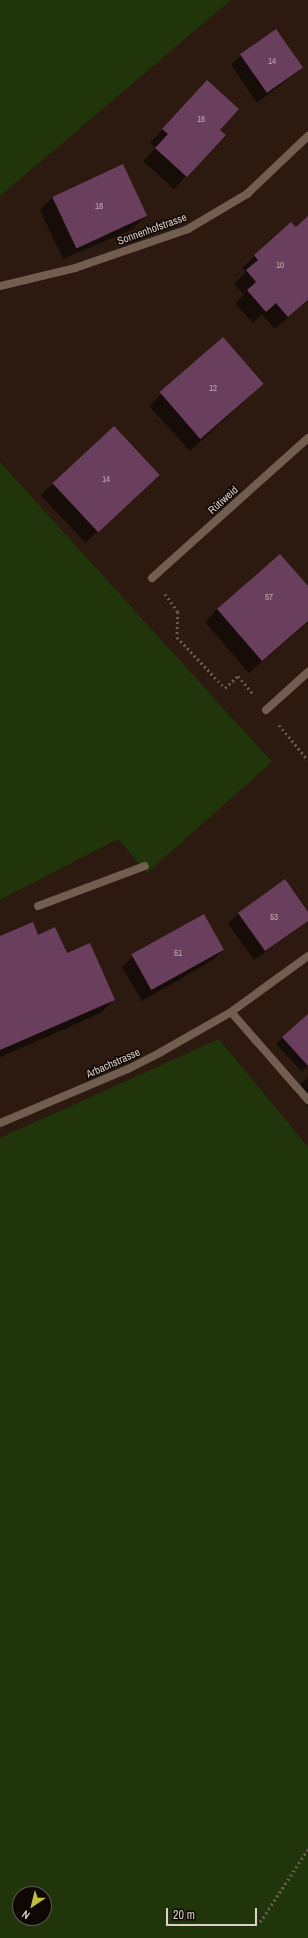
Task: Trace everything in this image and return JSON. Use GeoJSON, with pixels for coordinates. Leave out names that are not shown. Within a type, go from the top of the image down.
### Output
{"type":"FeatureCollection","features":[{"type":"Feature","properties":{"kind":"street","name":"Sonnenhofstrasse"},"geometry":{"type":"LineString","coordinates":[[0,286],[75,268],[188,229],[247,194],[308,136]]}},
{"type":"Feature","properties":{"kind":"street","name":"Rütiweid"},"geometry":{"type":"LineString","coordinates":[[152,578],[308,438]]}},
{"type":"Feature","properties":{"kind":"street"},"geometry":{"type":"LineString","coordinates":[[266,710],[308,672]]}},
{"type":"Feature","properties":{"kind":"street"},"geometry":{"type":"LineString","coordinates":[[38,906],[145,866]]}},
{"type":"Feature","properties":{"kind":"street","name":"Arbachstrasse"},"geometry":{"type":"LineString","coordinates":[[0,1123],[128,1069],[231,1012],[308,956]]}},
{"type":"Feature","properties":{"kind":"street"},"geometry":{"type":"LineString","coordinates":[[231,1012],[308,1100]]}},
{"type":"Feature","properties":{"kind":"path"},"geometry":{"type":"LineString","coordinates":[[178,612],[177,637],[225,688],[238,676]]}},
{"type":"Feature","properties":{"kind":"path"},"geometry":{"type":"LineString","coordinates":[[266,710],[308,760]]}},
{"type":"Feature","properties":{"kind":"path"},"geometry":{"type":"LineString","coordinates":[[260,1922],[308,1849]]}},
{"type":"Feature","properties":{"kind":"green space"},"geometry":{"type":"Polygon","coordinates":[[[0,0],[231,0],[0,196],[0,0]]]}},
{"type":"Feature","properties":{"kind":"green space"},"geometry":{"type":"Polygon","coordinates":[[[0,462],[272,762],[147,873],[118,839],[0,900],[0,462]]]}},
{"type":"Feature","properties":{"kind":"green space"},"geometry":{"type":"Polygon","coordinates":[[[219,1039],[308,1147],[308,1938],[0,1938],[0,1138],[219,1039]]]}},
{"type":"Feature","properties":{"kind":"building"},"geometry":{"type":"Polygon","coordinates":[[[276,29],[303,68],[267,93],[240,54],[276,29]]]}},
{"type":"Feature","properties":{"kind":"building"},"geometry":{"type":"Polygon","coordinates":[[[207,80],[239,109],[220,130],[226,135],[187,177],[155,148],[168,134],[162,129],[207,80]]]}},
{"type":"Feature","properties":{"kind":"building"},"geometry":{"type":"Polygon","coordinates":[[[123,164],[147,216],[76,249],[52,197],[123,164]]]}},
{"type":"Feature","properties":{"kind":"building"},"geometry":{"type":"Polygon","coordinates":[[[308,216],[308,300],[288,317],[276,303],[266,312],[247,290],[256,282],[246,270],[258,260],[254,255],[291,222],[296,227],[308,216]]]}},
{"type":"Feature","properties":{"kind":"building"},"geometry":{"type":"Polygon","coordinates":[[[223,337],[264,384],[200,439],[160,392],[223,337]]]}},
{"type":"Feature","properties":{"kind":"building"},"geometry":{"type":"Polygon","coordinates":[[[114,426],[160,475],[98,532],[53,483],[114,426]]]}},
{"type":"Feature","properties":{"kind":"building"},"geometry":{"type":"Polygon","coordinates":[[[280,554],[308,586],[308,621],[262,661],[217,609],[280,554]]]}},
{"type":"Feature","properties":{"kind":"building"},"geometry":{"type":"Polygon","coordinates":[[[285,879],[308,912],[308,921],[265,951],[238,913],[285,879]]]}},
{"type":"Feature","properties":{"kind":"building"},"geometry":{"type":"Polygon","coordinates":[[[204,914],[224,950],[151,990],[131,954],[204,914]]]}},
{"type":"Feature","properties":{"kind":"building"},"geometry":{"type":"Polygon","coordinates":[[[33,922],[38,935],[55,927],[67,953],[90,943],[115,1000],[0,1050],[0,936],[33,922]]]}},
{"type":"Feature","properties":{"kind":"building"},"geometry":{"type":"Polygon","coordinates":[[[308,1014],[308,1066],[282,1037],[308,1014]]]}}]}
